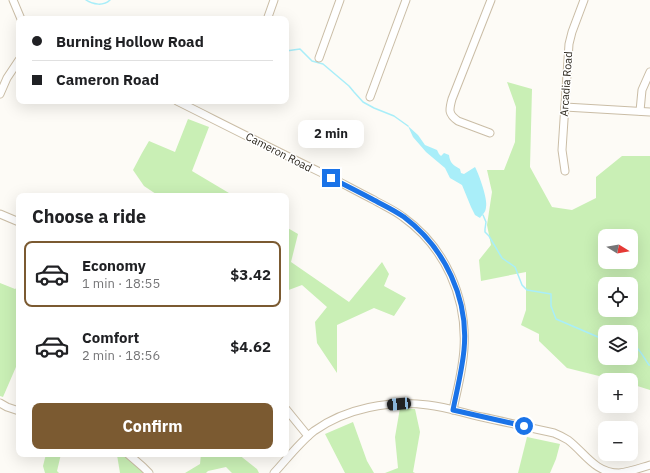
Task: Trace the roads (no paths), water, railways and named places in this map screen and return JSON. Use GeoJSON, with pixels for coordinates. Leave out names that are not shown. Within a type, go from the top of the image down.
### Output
{"type":"FeatureCollection","features":[{"type":"Feature","properties":{"kind":"street"},"geometry":{"type":"LineString","coordinates":[[13,0],[21,16]]}},
{"type":"Feature","properties":{"kind":"street"},"geometry":{"type":"LineString","coordinates":[[268,16],[274,0]]}},
{"type":"Feature","properties":{"kind":"street"},"geometry":{"type":"LineString","coordinates":[[319,58],[340,0]]}},
{"type":"Feature","properties":{"kind":"street"},"geometry":{"type":"LineString","coordinates":[[370,97],[406,0]]}},
{"type":"Feature","properties":{"kind":"street"},"geometry":{"type":"LineString","coordinates":[[490,133],[458,121],[451,114],[449,109],[491,0]]}},
{"type":"Feature","properties":{"kind":"street","name":"Arcadia Road"},"geometry":{"type":"LineString","coordinates":[[565,171],[562,150],[569,44],[584,0]]}},
{"type":"Feature","properties":{"kind":"street"},"geometry":{"type":"LineString","coordinates":[[0,94],[16,65]]}},
{"type":"Feature","properties":{"kind":"street"},"geometry":{"type":"LineString","coordinates":[[640,111],[642,90],[650,72]]}},
{"type":"Feature","properties":{"kind":"street","name":"Cameron Road"},"geometry":{"type":"LineString","coordinates":[[183,104],[392,210],[412,224],[429,241],[438,252],[451,274],[463,312],[465,334],[463,363],[453,410]]}},
{"type":"Feature","properties":{"kind":"street"},"geometry":{"type":"LineString","coordinates":[[565,107],[650,112]]}},
{"type":"Feature","properties":{"kind":"street"},"geometry":{"type":"LineString","coordinates":[[0,214],[16,221]]}},
{"type":"Feature","properties":{"kind":"street"},"geometry":{"type":"LineString","coordinates":[[0,403],[16,410]]}},
{"type":"Feature","properties":{"kind":"street"},"geometry":{"type":"LineString","coordinates":[[289,456],[308,436],[316,430],[348,414],[373,407],[414,404],[453,410],[560,436],[570,442],[592,463],[605,470],[618,473],[650,466]]}},
{"type":"Feature","properties":{"kind":"street"},"geometry":{"type":"LineString","coordinates":[[289,413],[308,436]]}},
{"type":"Feature","properties":{"kind":"street"},"geometry":{"type":"LineString","coordinates":[[131,457],[149,473]]}},
{"type":"Feature","properties":{"kind":"street"},"geometry":{"type":"LineString","coordinates":[[274,473],[288,457]]}},
{"type":"Feature","properties":{"kind":"water"},"geometry":{"type":"Polygon","coordinates":[[[408,126],[418,135],[425,145],[437,150],[441,156],[444,153],[449,155],[451,162],[460,169],[461,173],[464,174],[475,167],[486,199],[485,210],[480,218],[475,215],[462,185],[450,178],[445,168],[426,152],[413,137],[408,126]]]}},
{"type":"Feature","properties":{"kind":"waterway"},"geometry":{"type":"LineString","coordinates":[[86,0],[98,4],[105,3],[110,0]]}},
{"type":"Feature","properties":{"kind":"waterway"},"geometry":{"type":"LineString","coordinates":[[289,51],[300,49],[312,61],[323,64],[349,86],[363,102],[394,116],[408,126]]}},
{"type":"Feature","properties":{"kind":"waterway"},"geometry":{"type":"LineString","coordinates":[[483,215],[486,222],[485,232],[502,258],[515,267],[522,285],[527,290],[551,294],[551,306],[556,319],[598,337]]}},
{"type":"Feature","properties":{"kind":"waterway"},"geometry":{"type":"LineString","coordinates":[[638,349],[650,365]]}}]}
